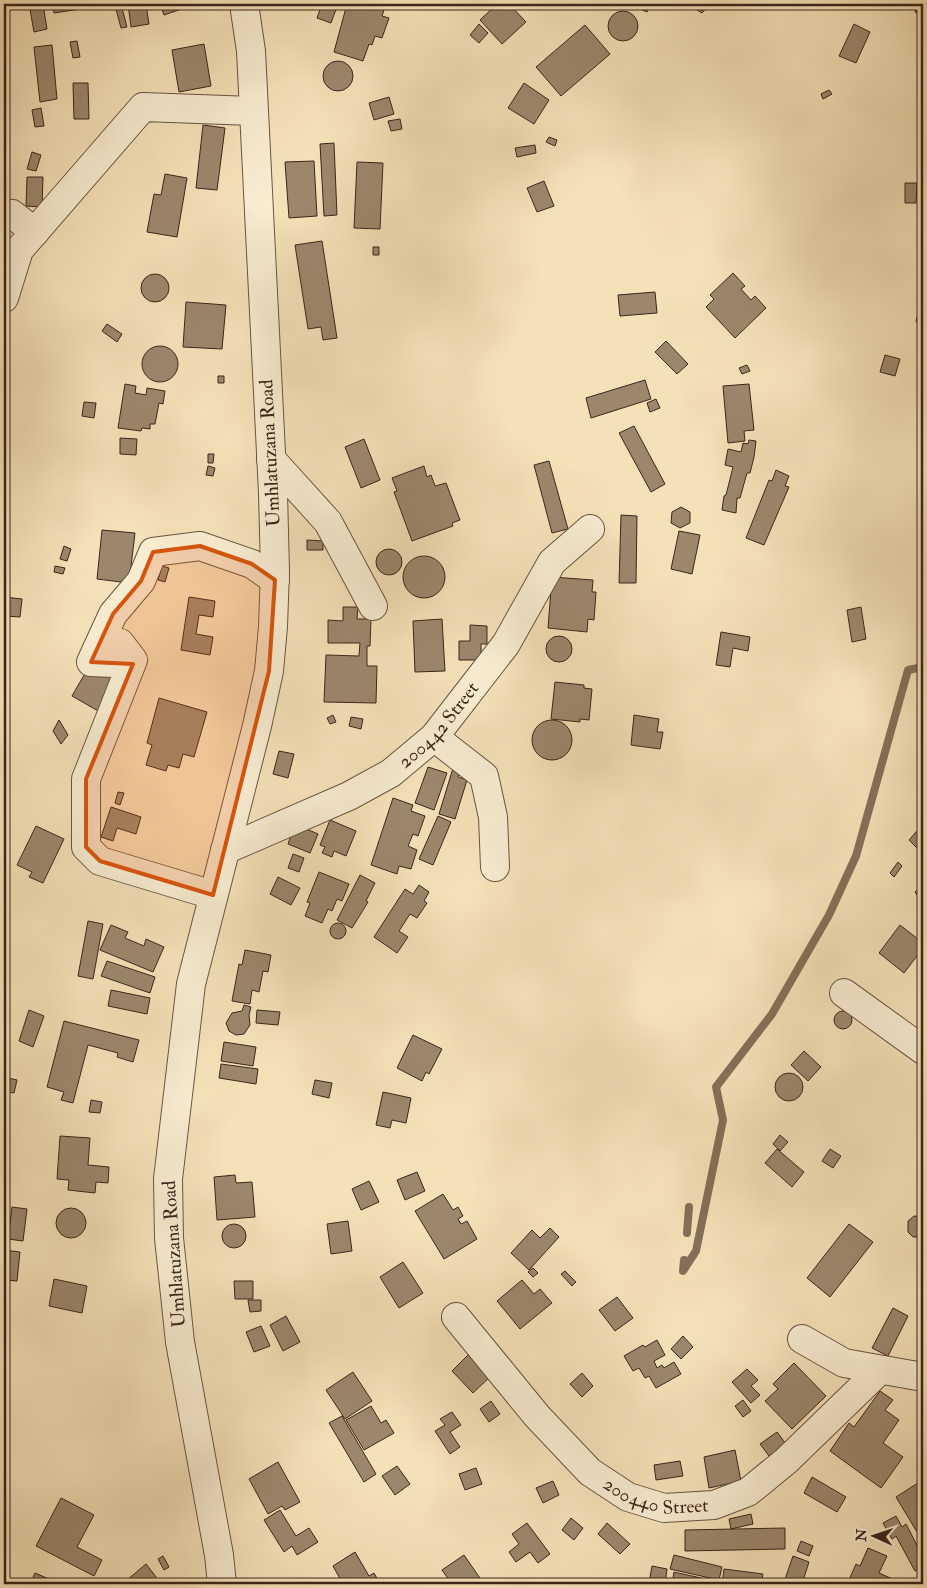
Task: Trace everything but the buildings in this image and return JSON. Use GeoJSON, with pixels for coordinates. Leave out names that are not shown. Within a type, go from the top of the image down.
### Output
{"type":"FeatureCollection","features":[{"type":"Feature","properties":{"kind":"street","name":"Umhlatuzana Road"},"geometry":{"type":"LineString","coordinates":[[222,1584],[219,1555],[180,1342],[169,1238],[168,1188],[191,984],[257,726],[269,671],[275,580],[254,111],[250,51],[244,4]]}},
{"type":"Feature","properties":{"kind":"street"},"geometry":{"type":"LineString","coordinates":[[4,298],[19,250],[143,107],[254,111]]}},
{"type":"Feature","properties":{"kind":"street"},"geometry":{"type":"LineString","coordinates":[[4,218],[12,214],[34,232]]}},
{"type":"Feature","properties":{"kind":"street"},"geometry":{"type":"LineString","coordinates":[[271,460],[328,522],[373,606]]}},
{"type":"Feature","properties":{"kind":"street","name":"200442 Street"},"geometry":{"type":"LineString","coordinates":[[225,850],[349,796],[391,772],[434,737],[506,644],[552,562],[590,529]]}},
{"type":"Feature","properties":{"kind":"street"},"geometry":{"type":"LineString","coordinates":[[213,895],[100,861],[86,847],[86,779],[133,660],[120,643],[114,663],[91,662],[113,614],[141,581],[153,552],[200,546],[252,564],[275,580]]}},
{"type":"Feature","properties":{"kind":"street"},"geometry":{"type":"LineString","coordinates":[[434,737],[484,776],[493,817],[495,866]]}},
{"type":"Feature","properties":{"kind":"street"},"geometry":{"type":"LineString","coordinates":[[844,993],[923,1050]]}},
{"type":"Feature","properties":{"kind":"street","name":"200440 Street"},"geometry":{"type":"LineString","coordinates":[[456,1317],[537,1416],[590,1472],[628,1497],[664,1508],[714,1505],[748,1492],[786,1461],[880,1370]]}},
{"type":"Feature","properties":{"kind":"street"},"geometry":{"type":"LineString","coordinates":[[802,1338],[844,1363],[923,1377]]}},
{"type":"Feature","properties":{"kind":"highlighted area"},"geometry":{"type":"Polygon","coordinates":[[[200,546],[252,564],[275,580],[269,671],[213,895],[100,861],[86,847],[86,779],[133,664],[91,662],[113,614],[141,581],[153,552],[200,546]]]}},
{"type":"Feature","properties":{"kind":"waterway"},"geometry":{"type":"LineString","coordinates":[[684,1260],[683,1271],[696,1251],[723,1120],[716,1087],[772,1014],[829,915],[856,856],[908,670],[923,667]]}},
{"type":"Feature","properties":{"kind":"waterway"},"geometry":{"type":"LineString","coordinates":[[687,1233],[689,1207]]}}]}
